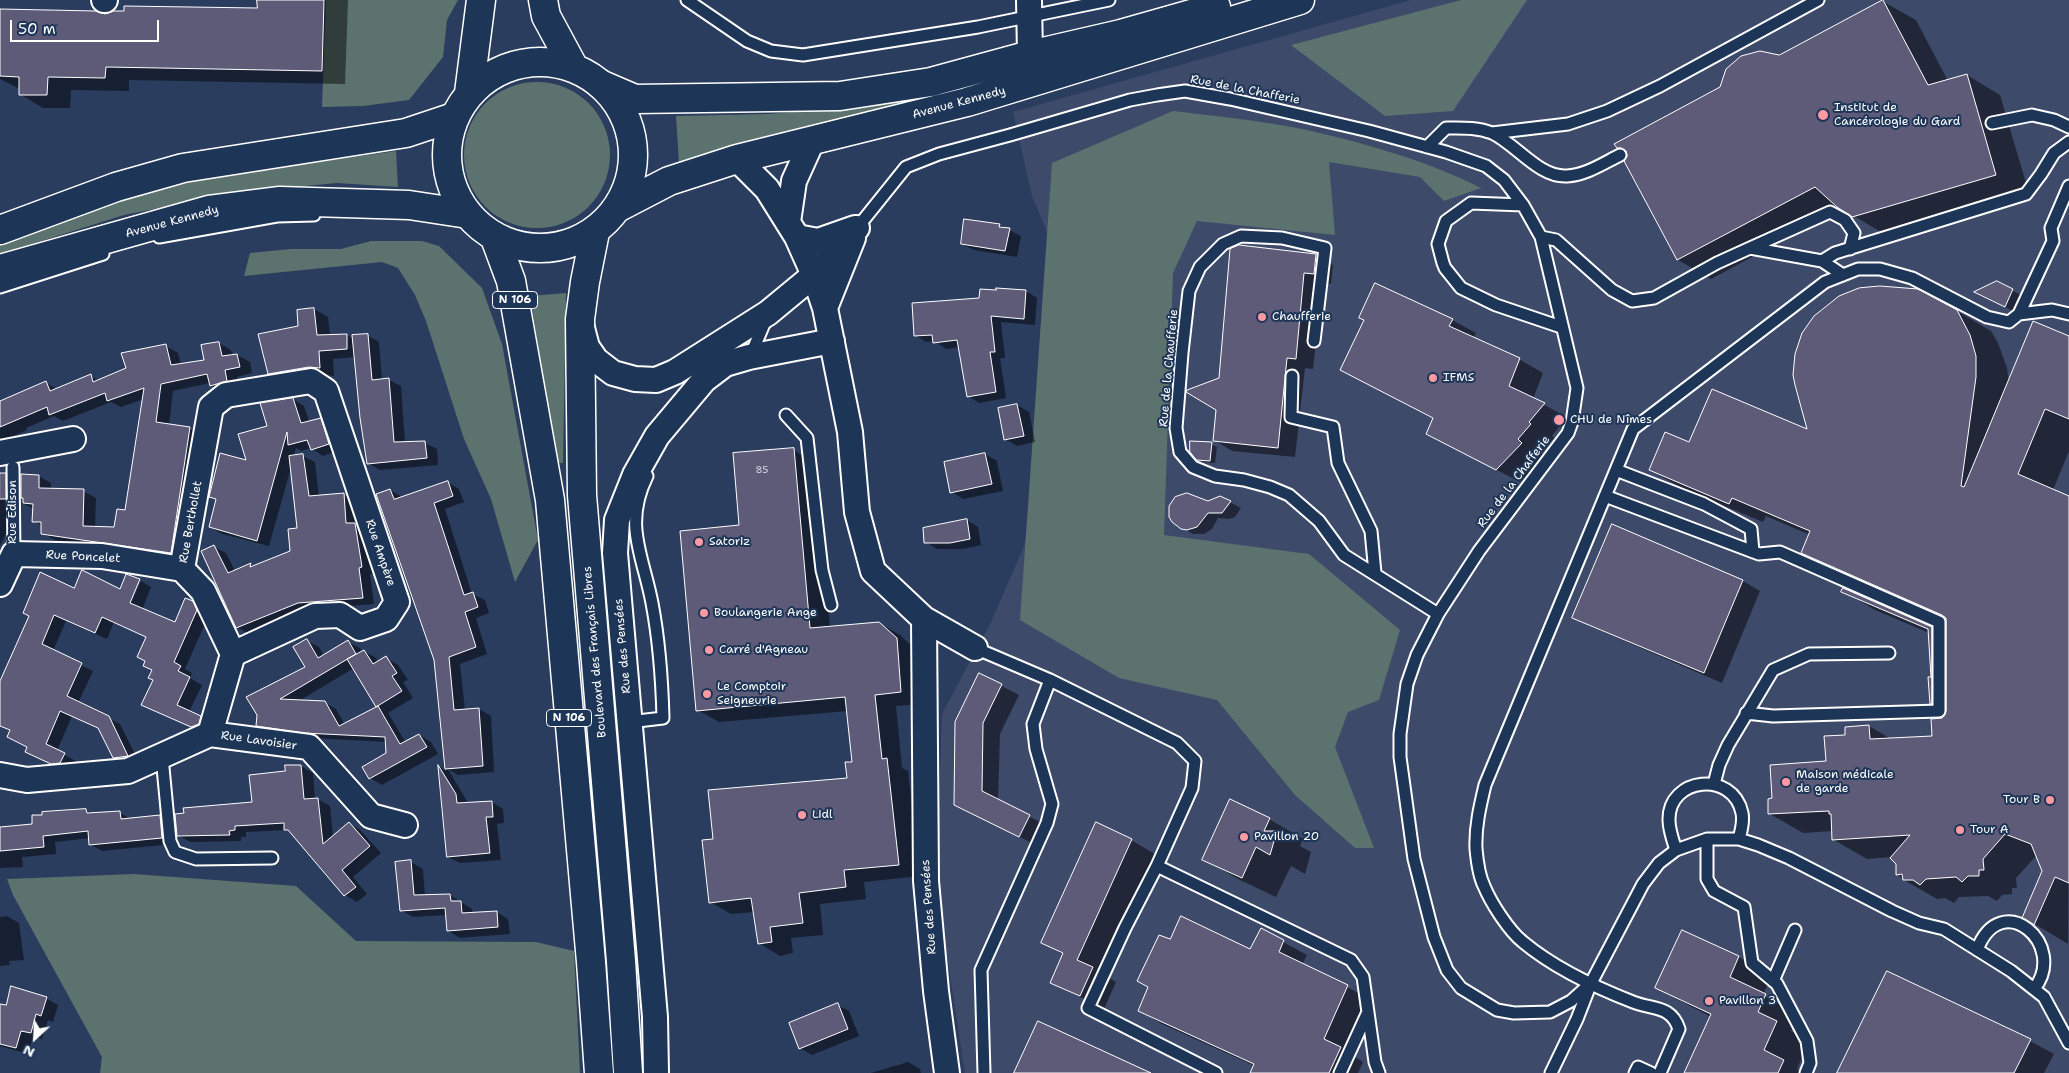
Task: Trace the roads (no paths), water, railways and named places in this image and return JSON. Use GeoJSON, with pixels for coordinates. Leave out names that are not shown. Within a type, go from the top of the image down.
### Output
{"type":"FeatureCollection","features":[{"type":"Feature","properties":{"kind":"main road"},"geometry":{"type":"LineString","coordinates":[[469,94],[481,0]]}},
{"type":"Feature","properties":{"kind":"main road"},"geometry":{"type":"LineString","coordinates":[[543,0],[546,16],[574,68]]}},
{"type":"Feature","properties":{"kind":"main road"},"geometry":{"type":"LineString","coordinates":[[600,84],[618,104],[630,128],[634,155],[630,182],[619,207],[595,232],[563,246],[529,248],[495,238],[468,214],[451,184],[446,150],[454,116],[469,94],[491,75],[518,64],[546,62],[574,68],[600,84],[635,98],[840,96],[931,82],[1030,55],[1121,34],[1242,0]]}},
{"type":"Feature","properties":{"kind":"main road","name":"Avenue Kennedy"},"geometry":{"type":"LineString","coordinates":[[619,207],[669,181],[737,159],[967,102],[1300,0]]}},
{"type":"Feature","properties":{"kind":"main road"},"geometry":{"type":"LineString","coordinates":[[0,230],[116,187],[183,168],[406,133],[454,116]]}},
{"type":"Feature","properties":{"kind":"main road","name":"Avenue Kennedy"},"geometry":{"type":"LineString","coordinates":[[0,269],[209,210],[280,201],[409,205],[468,214]]}},
{"type":"Feature","properties":{"kind":"main road","name":"Boulevard des Français Libres"},"geometry":{"type":"LineString","coordinates":[[595,232],[580,319],[582,495],[621,952],[628,1073]]}},
{"type":"Feature","properties":{"kind":"main road","name":"N 106"},"geometry":{"type":"LineString","coordinates":[[495,238],[511,281],[550,500],[599,1073]]}},
{"type":"Feature","properties":{"kind":"street"},"geometry":{"type":"LineString","coordinates":[[1030,9],[1030,55]]}},
{"type":"Feature","properties":{"kind":"street"},"geometry":{"type":"LineString","coordinates":[[793,229],[794,182],[813,139]]}},
{"type":"Feature","properties":{"kind":"street"},"geometry":{"type":"LineString","coordinates":[[737,159],[767,189],[793,229],[814,275],[825,308],[850,432],[858,512],[873,571],[924,620],[976,648]]}},
{"type":"Feature","properties":{"kind":"street"},"geometry":{"type":"LineString","coordinates":[[793,229],[818,241],[857,228]]}},
{"type":"Feature","properties":{"kind":"street"},"geometry":{"type":"LineString","coordinates":[[580,319],[587,347],[596,360],[613,373],[635,379],[656,380],[675,372],[768,313],[814,275],[857,228]]}},
{"type":"Feature","properties":{"kind":"street"},"geometry":{"type":"LineString","coordinates":[[825,308],[842,271],[857,228]]}},
{"type":"Feature","properties":{"kind":"street","name":"Rue des Pensées"},"geometry":{"type":"LineString","coordinates":[[656,1073],[655,1017],[614,553],[617,520],[635,475],[658,436],[704,380],[725,364],[750,357],[832,341]]}},
{"type":"Feature","properties":{"kind":"street","name":"Rue Ampère"},"geometry":{"type":"LineString","coordinates":[[211,407],[226,395],[311,381],[326,391],[397,602],[386,619],[360,628],[340,615],[315,616],[233,654]]}},
{"type":"Feature","properties":{"kind":"street","name":"Rue Berthollet"},"geometry":{"type":"LineString","coordinates":[[211,407],[182,569],[203,591],[233,654]]}},
{"type":"Feature","properties":{"kind":"street"},"geometry":{"type":"LineString","coordinates":[[7,460],[73,439]]}},
{"type":"Feature","properties":{"kind":"street","name":"Rue Poncelet"},"geometry":{"type":"LineString","coordinates":[[14,554],[102,556],[182,569]]}},
{"type":"Feature","properties":{"kind":"street","name":"Rue Edison"},"geometry":{"type":"LineString","coordinates":[[0,584],[14,554]]}},
{"type":"Feature","properties":{"kind":"street","name":"Rue des Pensées"},"geometry":{"type":"LineString","coordinates":[[924,620],[926,881],[936,991],[947,1073]]}},
{"type":"Feature","properties":{"kind":"street"},"geometry":{"type":"LineString","coordinates":[[210,734],[233,654]]}},
{"type":"Feature","properties":{"kind":"street","name":"Rue Lavoisier"},"geometry":{"type":"LineString","coordinates":[[0,775],[27,780],[128,772],[210,734],[308,748],[371,816],[405,825]]}},
{"type":"Feature","properties":{"kind":"lane"},"geometry":{"type":"LineString","coordinates":[[687,0],[747,41],[771,51],[803,56],[909,39],[1030,9],[1109,0]]}},
{"type":"Feature","properties":{"kind":"lane"},"geometry":{"type":"LineString","coordinates":[[1492,133],[1568,124],[1607,111],[1660,86],[1818,0]]}},
{"type":"Feature","properties":{"kind":"lane","name":"Rue de la Chafferie"},"geometry":{"type":"LineString","coordinates":[[857,228],[906,168],[939,154],[1130,100],[1185,91],[1230,99],[1369,131],[1428,147],[1486,166],[1504,180],[1523,205],[1541,237],[1577,388],[1572,422],[1568,433],[1479,552],[1438,614],[1417,655],[1407,684],[1400,734],[1400,757],[1414,858],[1434,937],[1447,970],[1461,988],[1497,1010],[1514,1014],[1550,1012],[1571,1001],[1591,982]]}},
{"type":"Feature","properties":{"kind":"lane"},"geometry":{"type":"LineString","coordinates":[[1992,123],[2032,115],[2054,120],[2069,127]]}},
{"type":"Feature","properties":{"kind":"lane"},"geometry":{"type":"LineString","coordinates":[[1428,147],[1446,128],[1472,128],[1492,133],[1554,176],[1580,174],[1620,155]]}},
{"type":"Feature","properties":{"kind":"lane"},"geometry":{"type":"LineString","coordinates":[[1822,261],[1835,253],[2026,194],[2054,153],[2069,142]]}},
{"type":"Feature","properties":{"kind":"lane"},"geometry":{"type":"LineString","coordinates":[[1660,1073],[1679,1029],[1676,1019],[1666,1010],[1644,1006],[1612,994],[1556,965],[1522,942],[1503,918],[1483,885],[1476,849],[1478,817],[1485,785],[1633,429],[1825,282],[1858,269],[1880,269],[1912,278],[1987,317],[2009,322],[2019,314],[2053,241],[2051,228],[2069,186]]}},
{"type":"Feature","properties":{"kind":"lane"},"geometry":{"type":"LineString","coordinates":[[143,241],[276,216],[324,214],[341,202]]}},
{"type":"Feature","properties":{"kind":"lane"},"geometry":{"type":"LineString","coordinates":[[1523,205],[1471,203],[1446,221],[1438,244],[1445,268],[1461,288],[1496,305],[1561,327]]}},
{"type":"Feature","properties":{"kind":"lane"},"geometry":{"type":"LineString","coordinates":[[1541,237],[1556,240],[1612,290],[1632,301],[1654,298],[1717,263],[1830,212],[1845,220],[1854,233],[1850,249]]}},
{"type":"Feature","properties":{"kind":"lane","name":"Rue de la Chaufferie"},"geometry":{"type":"LineString","coordinates":[[1314,341],[1325,248],[1282,238],[1241,236],[1223,244],[1200,267],[1189,291],[1176,428],[1180,452],[1193,467],[1215,476],[1244,480],[1270,487],[1289,495],[1319,521],[1344,555],[1438,614]]}},
{"type":"Feature","properties":{"kind":"lane"},"geometry":{"type":"LineString","coordinates":[[1750,248],[1822,261],[1843,275]]}},
{"type":"Feature","properties":{"kind":"lane"},"geometry":{"type":"LineString","coordinates":[[0,287],[117,249]]}},
{"type":"Feature","properties":{"kind":"lane"},"geometry":{"type":"LineString","coordinates":[[2019,314],[2052,310],[2069,314]]}},
{"type":"Feature","properties":{"kind":"lane"},"geometry":{"type":"LineString","coordinates":[[629,722],[663,718],[659,658],[652,602],[636,546],[634,523],[645,481],[666,443],[688,413],[710,389],[750,357],[768,313]]}},
{"type":"Feature","properties":{"kind":"lane"},"geometry":{"type":"LineString","coordinates":[[1292,376],[1291,417],[1333,427],[1338,463],[1371,531],[1375,574]]}},
{"type":"Feature","properties":{"kind":"lane"},"geometry":{"type":"LineString","coordinates":[[786,414],[807,438],[822,570],[831,605]]}},
{"type":"Feature","properties":{"kind":"lane","name":"Rue Edison"},"geometry":{"type":"LineString","coordinates":[[7,460],[14,554]]}},
{"type":"Feature","properties":{"kind":"lane"},"geometry":{"type":"LineString","coordinates":[[1616,470],[1704,504],[1752,529],[1753,552]]}},
{"type":"Feature","properties":{"kind":"lane"},"geometry":{"type":"LineString","coordinates":[[1605,496],[1759,554],[1780,552],[1939,622],[1939,711],[1773,716],[1746,713]]}},
{"type":"Feature","properties":{"kind":"lane"},"geometry":{"type":"LineString","coordinates":[[976,648],[1050,680],[1177,743],[1195,761],[1192,788],[1157,866],[1125,928],[1088,1008],[1216,1073]]}},
{"type":"Feature","properties":{"kind":"lane"},"geometry":{"type":"LineString","coordinates":[[1714,784],[1719,765],[1746,713],[1774,670],[1809,654],[1889,653]]}},
{"type":"Feature","properties":{"kind":"lane"},"geometry":{"type":"LineString","coordinates":[[984,1073],[981,970],[1047,824],[1052,804],[1036,749],[1033,724],[1050,680]]}},
{"type":"Feature","properties":{"kind":"lane"},"geometry":{"type":"LineString","coordinates":[[162,757],[170,840],[175,852],[196,859],[272,858]]}},
{"type":"Feature","properties":{"kind":"lane"},"geometry":{"type":"LineString","coordinates":[[1676,850],[1669,819],[1671,808],[1683,790],[1692,785],[1703,783],[1714,784],[1724,788],[1738,803],[1742,812],[1743,823],[1739,839]]}},
{"type":"Feature","properties":{"kind":"lane"},"geometry":{"type":"LineString","coordinates":[[1551,1073],[1577,1019],[1591,982],[1644,884],[1659,863],[1676,850],[1707,839],[1739,839],[1789,858],[1919,923],[1944,929],[2011,971],[2044,997],[2069,1043]]}},
{"type":"Feature","properties":{"kind":"lane"},"geometry":{"type":"LineString","coordinates":[[1707,839],[1707,880],[1714,891],[1744,907],[1752,962],[1776,984],[1807,1041],[1810,1063],[1806,1073]]}},
{"type":"Feature","properties":{"kind":"lane"},"geometry":{"type":"LineString","coordinates":[[1157,866],[1351,960],[1363,977],[1367,1014],[1375,1062],[1379,1073]]}},
{"type":"Feature","properties":{"kind":"lane"},"geometry":{"type":"LineString","coordinates":[[1977,950],[1980,940],[1986,932],[2003,923],[2018,922],[2034,928],[2043,938],[2050,958],[2047,974],[2034,990]]}},
{"type":"Feature","properties":{"kind":"lane"},"geometry":{"type":"LineString","coordinates":[[1772,981],[1795,930]]}},
{"type":"Feature","properties":{"kind":"lane"},"geometry":{"type":"LineString","coordinates":[[1340,1073],[1367,1014]]}},
{"type":"Feature","properties":{"kind":"lane"},"geometry":{"type":"LineString","coordinates":[[1635,1073],[1638,1067],[1651,1073]]}},
{"type":"Feature","properties":{"kind":"place","name":"Institut de Cancérologie du Gard"},"geometry":{"type":"Point","coordinates":[1823,115]}},
{"type":"Feature","properties":{"kind":"place","name":"Chaufferie"},"geometry":{"type":"Point","coordinates":[1262,317]}},
{"type":"Feature","properties":{"kind":"place","name":"IFMS"},"geometry":{"type":"Point","coordinates":[1433,378]}},
{"type":"Feature","properties":{"kind":"place","name":"CHU de Nîmes"},"geometry":{"type":"Point","coordinates":[1559,420]}},
{"type":"Feature","properties":{"kind":"place","name":"Satoriz"},"geometry":{"type":"Point","coordinates":[699,542]}},
{"type":"Feature","properties":{"kind":"place","name":"Boulangerie Ange"},"geometry":{"type":"Point","coordinates":[704,613]}},
{"type":"Feature","properties":{"kind":"place","name":"Carré d'Agneau"},"geometry":{"type":"Point","coordinates":[709,650]}},
{"type":"Feature","properties":{"kind":"place","name":"Le Comptoir Seigneurie"},"geometry":{"type":"Point","coordinates":[707,694]}},
{"type":"Feature","properties":{"kind":"place","name":"Maison médicale de garde"},"geometry":{"type":"Point","coordinates":[1786,782]}},
{"type":"Feature","properties":{"kind":"place","name":"Tour B"},"geometry":{"type":"Point","coordinates":[2050,800]}},
{"type":"Feature","properties":{"kind":"place","name":"Lidl"},"geometry":{"type":"Point","coordinates":[802,815]}},
{"type":"Feature","properties":{"kind":"place","name":"Tour A"},"geometry":{"type":"Point","coordinates":[1960,830]}},
{"type":"Feature","properties":{"kind":"place","name":"Pavillon 20"},"geometry":{"type":"Point","coordinates":[1244,837]}},
{"type":"Feature","properties":{"kind":"place","name":"Pavillon 3"},"geometry":{"type":"Point","coordinates":[1709,1001]}}]}
